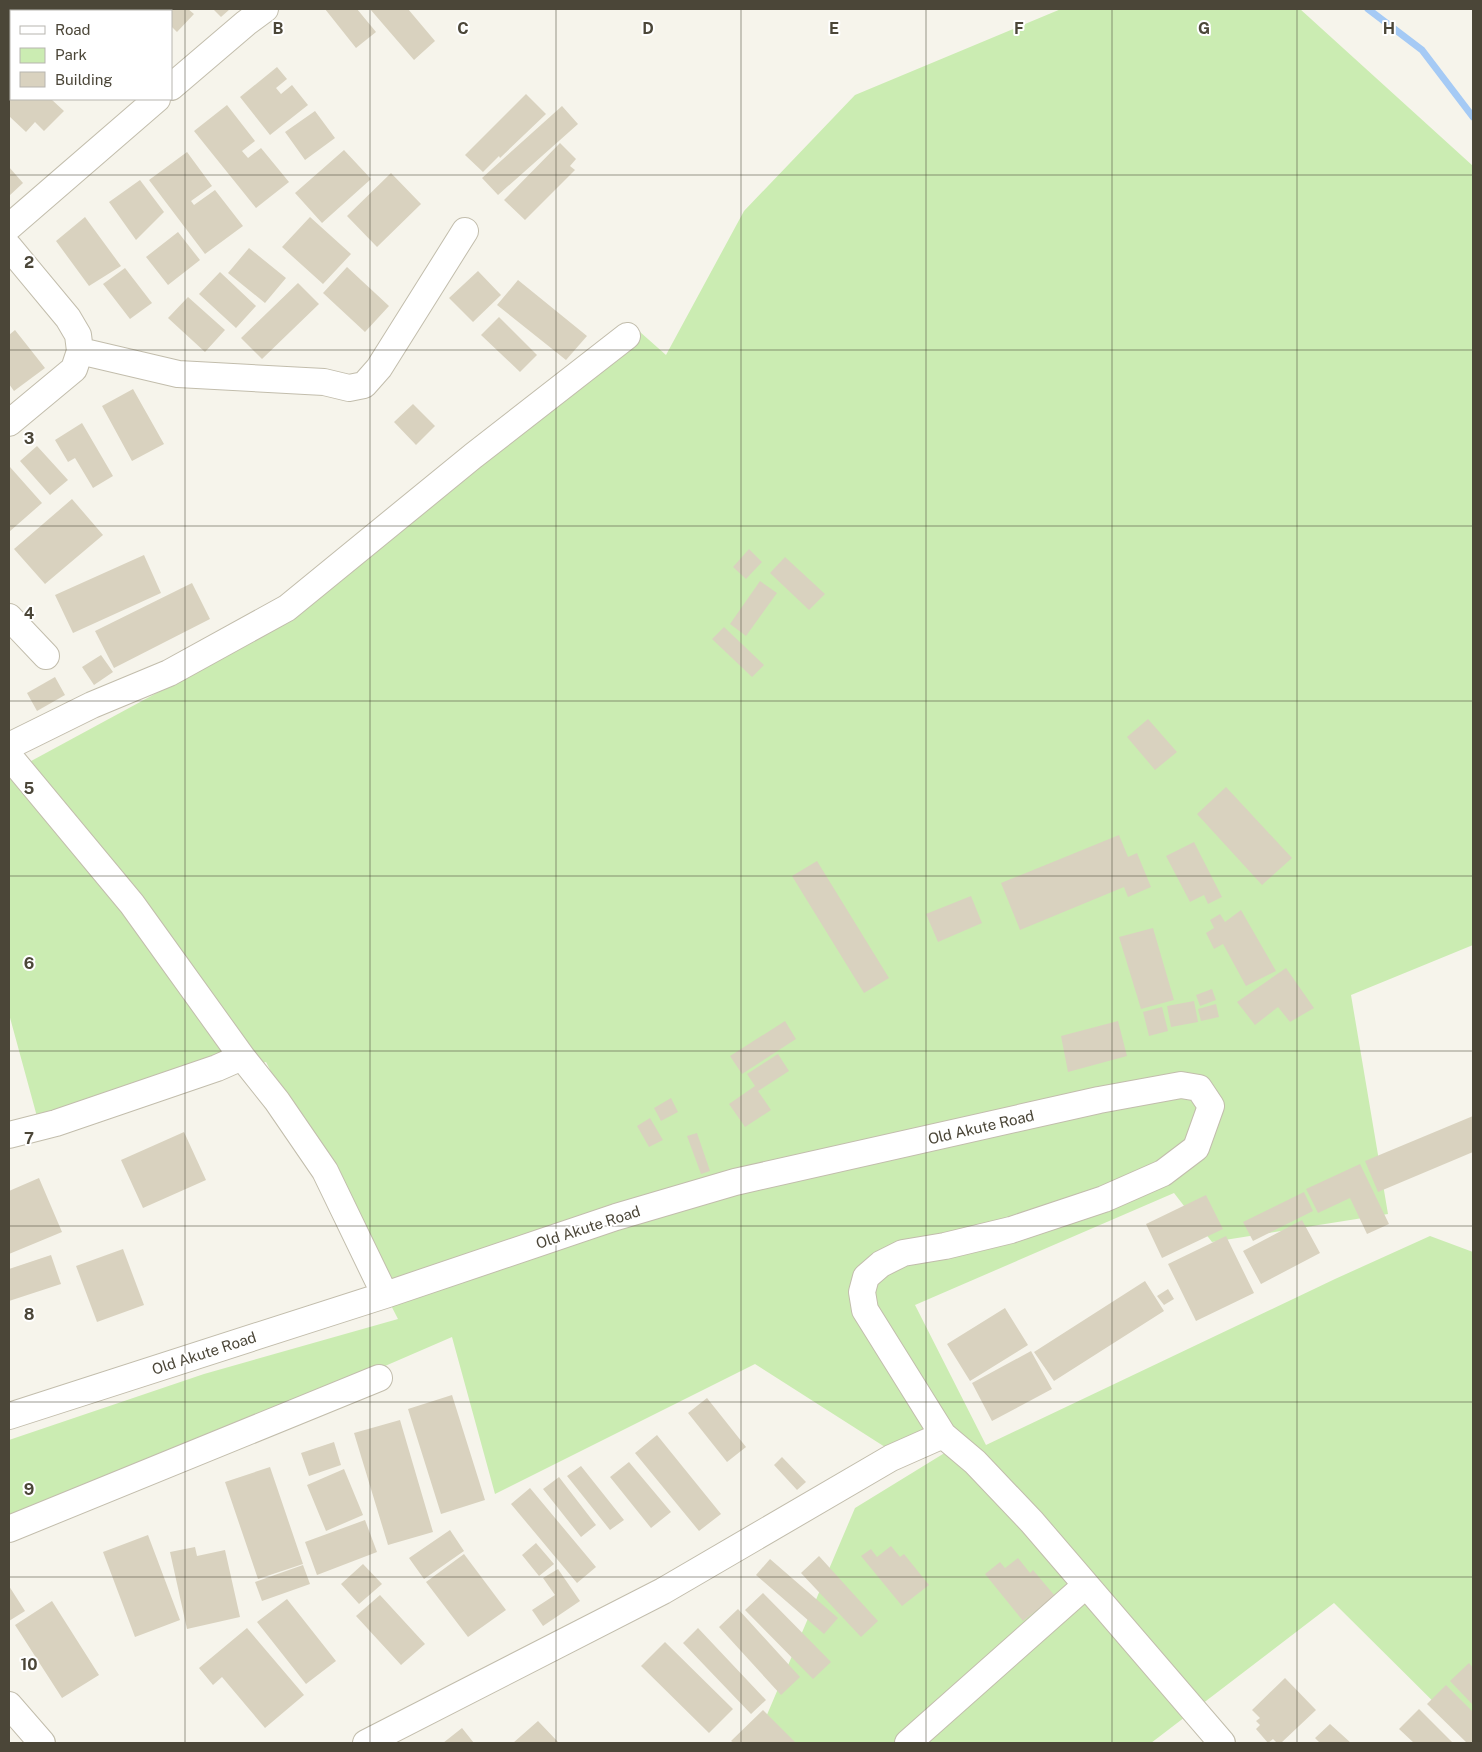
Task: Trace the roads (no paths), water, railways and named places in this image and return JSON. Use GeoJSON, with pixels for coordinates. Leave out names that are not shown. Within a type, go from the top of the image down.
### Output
{"type":"FeatureCollection","features":[{"type":"Feature","properties":{"kind":"street"},"geometry":{"type":"LineString","coordinates":[[172,86],[265,9]]}},
{"type":"Feature","properties":{"kind":"street"},"geometry":{"type":"LineString","coordinates":[[9,227],[156,100]]}},
{"type":"Feature","properties":{"kind":"street"},"geometry":{"type":"LineString","coordinates":[[80,351],[178,374],[324,382],[349,388],[364,385],[379,368],[465,231]]}},
{"type":"Feature","properties":{"kind":"street"},"geometry":{"type":"LineString","coordinates":[[9,247],[68,318],[78,334],[80,351],[74,369],[9,423]]}},
{"type":"Feature","properties":{"kind":"street"},"geometry":{"type":"LineString","coordinates":[[9,746],[92,705],[169,673],[287,608],[473,456],[627,336]]}},
{"type":"Feature","properties":{"kind":"street"},"geometry":{"type":"LineString","coordinates":[[9,617],[46,656]]}},
{"type":"Feature","properties":{"kind":"street"},"geometry":{"type":"LineString","coordinates":[[9,756],[132,904],[242,1057],[277,1101],[326,1172],[385,1294]]}},
{"type":"Feature","properties":{"kind":"street"},"geometry":{"type":"LineString","coordinates":[[9,1135],[56,1123],[217,1068],[242,1057]]}},
{"type":"Feature","properties":{"kind":"street","name":"Old Akute Road"},"geometry":{"type":"LineString","coordinates":[[9,1416],[616,1217],[735,1182],[1099,1100],[1181,1085],[1199,1088],[1211,1106],[1196,1148],[1164,1173],[1104,1199],[1011,1230],[945,1246],[903,1253],[881,1264],[866,1277],[862,1292],[865,1310],[943,1435]]}},
{"type":"Feature","properties":{"kind":"street"},"geometry":{"type":"LineString","coordinates":[[9,1529],[379,1378]]}},
{"type":"Feature","properties":{"kind":"street"},"geometry":{"type":"LineString","coordinates":[[366,1743],[663,1591],[891,1458],[943,1435],[975,1462],[1032,1522],[1222,1743]]}},
{"type":"Feature","properties":{"kind":"street"},"geometry":{"type":"LineString","coordinates":[[908,1743],[1086,1585]]}},
{"type":"Feature","properties":{"kind":"street"},"geometry":{"type":"LineString","coordinates":[[9,1705],[42,1743]]}},
{"type":"Feature","properties":{"kind":"waterway"},"geometry":{"type":"LineString","coordinates":[[1368,9],[1422,50],[1473,117]]}}]}
